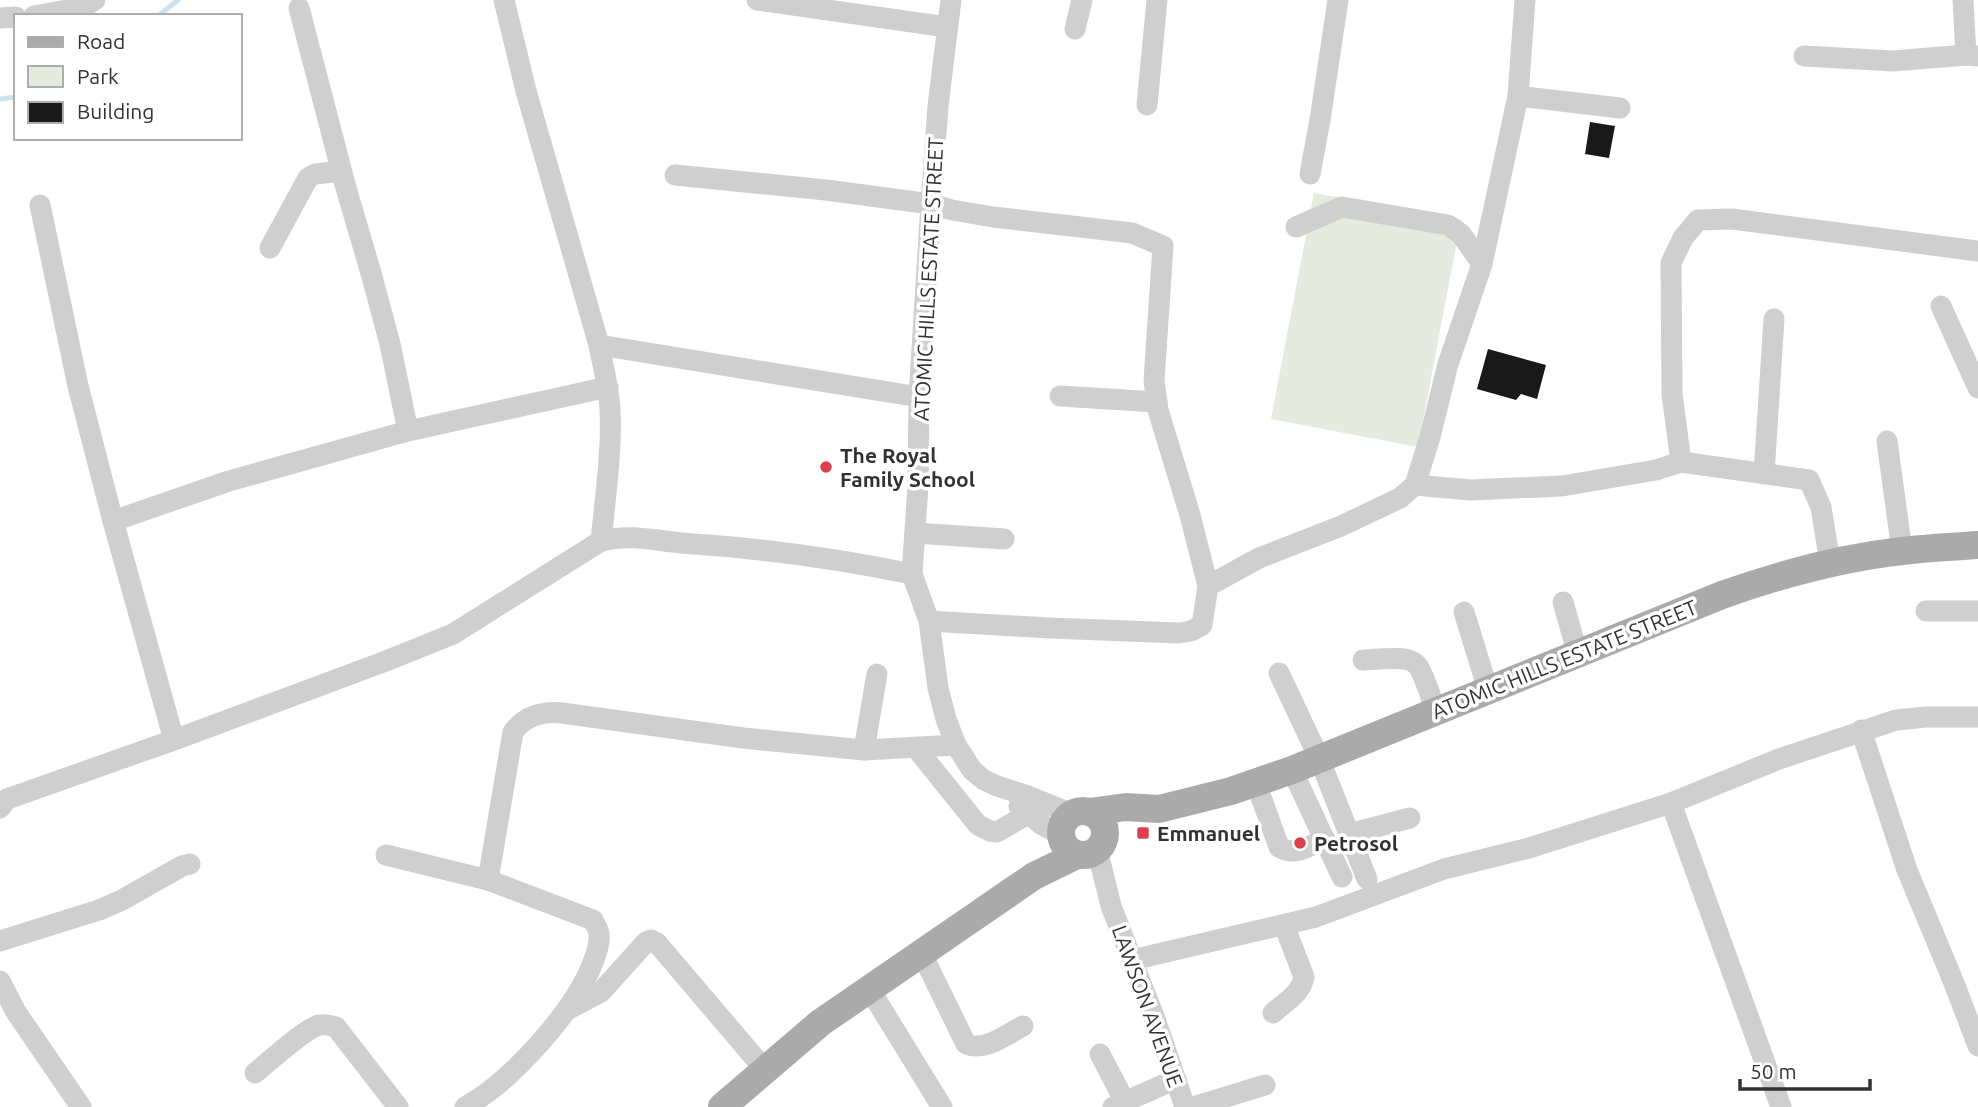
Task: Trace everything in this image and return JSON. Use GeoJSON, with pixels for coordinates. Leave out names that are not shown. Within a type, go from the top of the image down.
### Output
{"type":"FeatureCollection","features":[{"type":"Feature","properties":{"kind":"main road","name":"ATOMIC HILLS ESTATE STREET"},"geometry":{"type":"LineString","coordinates":[[1080,838],[1126,807],[1159,809],[1256,783],[1722,595],[1795,571],[1902,551],[1978,545]]}},
{"type":"Feature","properties":{"kind":"main road"},"geometry":{"type":"LineString","coordinates":[[722,1107],[820,1023],[1034,876],[1080,838]]}},
{"type":"Feature","properties":{"kind":"street"},"geometry":{"type":"LineString","coordinates":[[45,14],[84,7],[95,0]]}},
{"type":"Feature","properties":{"kind":"street"},"geometry":{"type":"LineString","coordinates":[[504,0],[526,91],[599,345],[608,387],[610,424],[601,541]]}},
{"type":"Feature","properties":{"kind":"street"},"geometry":{"type":"LineString","coordinates":[[757,0],[947,27]]}},
{"type":"Feature","properties":{"kind":"street","name":"ATOMIC HILLS ESTATE STREET"},"geometry":{"type":"LineString","coordinates":[[951,0],[938,106],[931,204],[919,397],[918,486],[912,575],[929,621],[938,688],[956,745],[972,770],[984,780],[1028,796],[1080,838]]}},
{"type":"Feature","properties":{"kind":"street"},"geometry":{"type":"LineString","coordinates":[[1075,29],[1082,0]]}},
{"type":"Feature","properties":{"kind":"street"},"geometry":{"type":"LineString","coordinates":[[1147,105],[1157,0]]}},
{"type":"Feature","properties":{"kind":"street"},"geometry":{"type":"LineString","coordinates":[[1310,174],[1338,0]]}},
{"type":"Feature","properties":{"kind":"street"},"geometry":{"type":"LineString","coordinates":[[1208,586],[1259,558],[1341,526],[1400,498],[1415,485],[1448,364],[1482,264],[1518,96],[1525,0]]}},
{"type":"Feature","properties":{"kind":"street"},"geometry":{"type":"LineString","coordinates":[[1804,56],[1893,61],[1972,55],[1963,0]]}},
{"type":"Feature","properties":{"kind":"street"},"geometry":{"type":"LineString","coordinates":[[299,8],[390,344],[408,431]]}},
{"type":"Feature","properties":{"kind":"street"},"geometry":{"type":"LineString","coordinates":[[1518,96],[1620,108]]}},
{"type":"Feature","properties":{"kind":"street"},"geometry":{"type":"LineString","coordinates":[[270,248],[308,178],[315,174],[341,171]]}},
{"type":"Feature","properties":{"kind":"street"},"geometry":{"type":"LineString","coordinates":[[675,174],[826,190],[931,204],[993,217],[1132,233],[1163,246],[1154,382],[1157,402],[1208,586],[1202,625],[1179,633],[929,621]]}},
{"type":"Feature","properties":{"kind":"street"},"geometry":{"type":"LineString","coordinates":[[40,205],[78,386],[174,740]]}},
{"type":"Feature","properties":{"kind":"street"},"geometry":{"type":"LineString","coordinates":[[1296,228],[1342,208],[1448,225],[1461,234],[1482,264]]}},
{"type":"Feature","properties":{"kind":"street"},"geometry":{"type":"LineString","coordinates":[[1681,462],[1672,394],[1671,263],[1683,238],[1698,220],[1732,219],[1978,251]]}},
{"type":"Feature","properties":{"kind":"street"},"geometry":{"type":"LineString","coordinates":[[1941,306],[1978,388]]}},
{"type":"Feature","properties":{"kind":"street"},"geometry":{"type":"LineString","coordinates":[[1764,474],[1774,319]]}},
{"type":"Feature","properties":{"kind":"street"},"geometry":{"type":"LineString","coordinates":[[599,345],[919,397]]}},
{"type":"Feature","properties":{"kind":"street"},"geometry":{"type":"LineString","coordinates":[[113,521],[229,481],[408,431],[608,387]]}},
{"type":"Feature","properties":{"kind":"street"},"geometry":{"type":"LineString","coordinates":[[1060,396],[1157,402]]}},
{"type":"Feature","properties":{"kind":"street"},"geometry":{"type":"LineString","coordinates":[[1887,441],[1902,551]]}},
{"type":"Feature","properties":{"kind":"street"},"geometry":{"type":"LineString","coordinates":[[1415,485],[1470,490],[1562,486],[1656,470],[1681,462],[1809,480],[1821,507],[1830,563]]}},
{"type":"Feature","properties":{"kind":"street"},"geometry":{"type":"LineString","coordinates":[[915,533],[1004,539]]}},
{"type":"Feature","properties":{"kind":"street"},"geometry":{"type":"LineString","coordinates":[[2,801],[174,740],[453,634],[601,541],[625,536],[758,548],[856,562],[912,575]]}},
{"type":"Feature","properties":{"kind":"street"},"geometry":{"type":"LineString","coordinates":[[1563,603],[1578,655]]}},
{"type":"Feature","properties":{"kind":"street"},"geometry":{"type":"LineString","coordinates":[[1926,611],[1978,611]]}},
{"type":"Feature","properties":{"kind":"street"},"geometry":{"type":"LineString","coordinates":[[1464,612],[1488,690]]}},
{"type":"Feature","properties":{"kind":"street"},"geometry":{"type":"LineString","coordinates":[[1363,660],[1411,661],[1418,666],[1436,712]]}},
{"type":"Feature","properties":{"kind":"street"},"geometry":{"type":"LineString","coordinates":[[1279,673],[1319,758],[1367,879]]}},
{"type":"Feature","properties":{"kind":"street"},"geometry":{"type":"LineString","coordinates":[[864,750],[877,674]]}},
{"type":"Feature","properties":{"kind":"street"},"geometry":{"type":"LineString","coordinates":[[488,880],[510,741],[519,723],[530,717],[552,712],[743,738],[864,750],[956,745]]}},
{"type":"Feature","properties":{"kind":"street"},"geometry":{"type":"LineString","coordinates":[[1132,960],[1316,917],[1444,869],[1530,848],[1671,803],[1779,759],[1861,730],[1896,720],[1978,717]]}},
{"type":"Feature","properties":{"kind":"street"},"geometry":{"type":"LineString","coordinates":[[1861,730],[1907,870],[1978,1046]]}},
{"type":"Feature","properties":{"kind":"street"},"geometry":{"type":"LineString","coordinates":[[916,748],[978,825],[997,832],[1028,814]]}},
{"type":"Feature","properties":{"kind":"street"},"geometry":{"type":"LineString","coordinates":[[1293,769],[1342,877]]}},
{"type":"Feature","properties":{"kind":"street"},"geometry":{"type":"LineString","coordinates":[[953,794],[972,770]]}},
{"type":"Feature","properties":{"kind":"street"},"geometry":{"type":"LineString","coordinates":[[1256,783],[1279,847],[1294,853],[1325,839]]}},
{"type":"Feature","properties":{"kind":"street","name":"ATOMIC HILLS ESTATE STREET"},"geometry":{"type":"LineString","coordinates":[[996,786],[1028,814],[1080,838]]}},
{"type":"Feature","properties":{"kind":"street"},"geometry":{"type":"LineString","coordinates":[[1671,803],[1781,1107]]}},
{"type":"Feature","properties":{"kind":"street"},"geometry":{"type":"LineString","coordinates":[[1349,834],[1410,818]]}},
{"type":"Feature","properties":{"kind":"street","name":"LAWSON AVENUE"},"geometry":{"type":"LineString","coordinates":[[1080,838],[1111,906],[1177,1079],[1185,1107]]}},
{"type":"Feature","properties":{"kind":"street"},"geometry":{"type":"LineString","coordinates":[[386,855],[488,880],[593,920],[599,931],[599,944],[589,974],[567,1010],[520,1063],[481,1098],[465,1107]]}},
{"type":"Feature","properties":{"kind":"street"},"geometry":{"type":"LineString","coordinates":[[0,941],[99,911],[190,864]]}},
{"type":"Feature","properties":{"kind":"street"},"geometry":{"type":"LineString","coordinates":[[1273,1013],[1297,993],[1304,977],[1284,925]]}},
{"type":"Feature","properties":{"kind":"street"},"geometry":{"type":"LineString","coordinates":[[567,1010],[601,992],[646,942],[651,940],[657,943],[765,1070]]}},
{"type":"Feature","properties":{"kind":"street"},"geometry":{"type":"LineString","coordinates":[[922,954],[966,1044],[973,1048],[982,1047],[1023,1026]]}},
{"type":"Feature","properties":{"kind":"street"},"geometry":{"type":"LineString","coordinates":[[0,981],[16,1012],[81,1107]]}},
{"type":"Feature","properties":{"kind":"street"},"geometry":{"type":"LineString","coordinates":[[870,990],[942,1107]]}},
{"type":"Feature","properties":{"kind":"street"},"geometry":{"type":"LineString","coordinates":[[255,1073],[317,1026],[327,1024],[336,1027],[398,1107]]}},
{"type":"Feature","properties":{"kind":"street"},"geometry":{"type":"LineString","coordinates":[[1100,1054],[1119,1104],[1177,1079]]}},
{"type":"Feature","properties":{"kind":"street"},"geometry":{"type":"LineString","coordinates":[[1193,1107],[1265,1085]]}},
{"type":"Feature","properties":{"kind":"green space"},"geometry":{"type":"Polygon","coordinates":[[[1314,193],[1461,220],[1418,447],[1271,419],[1314,193]]]}},
{"type":"Feature","properties":{"kind":"building"},"geometry":{"type":"Polygon","coordinates":[[[1590,122],[1615,126],[1609,158],[1585,154],[1590,122]]]}},
{"type":"Feature","properties":{"kind":"building"},"geometry":{"type":"Polygon","coordinates":[[[1488,349],[1546,365],[1537,399],[1521,394],[1516,400],[1477,389],[1488,349]]]}},
{"type":"Feature","properties":{"kind":"waterway"},"geometry":{"type":"LineString","coordinates":[[160,14],[178,0]]}},
{"type":"Feature","properties":{"kind":"waterway"},"geometry":{"type":"LineString","coordinates":[[0,99],[14,97]]}},
{"type":"Feature","properties":{"kind":"place","name":"The Royal Family School"},"geometry":{"type":"Point","coordinates":[826,467]}},
{"type":"Feature","properties":{"kind":"place","name":"Emmanuel"},"geometry":{"type":"Point","coordinates":[1143,833]}},
{"type":"Feature","properties":{"kind":"place","name":"Petrosol"},"geometry":{"type":"Point","coordinates":[1300,843]}}]}
